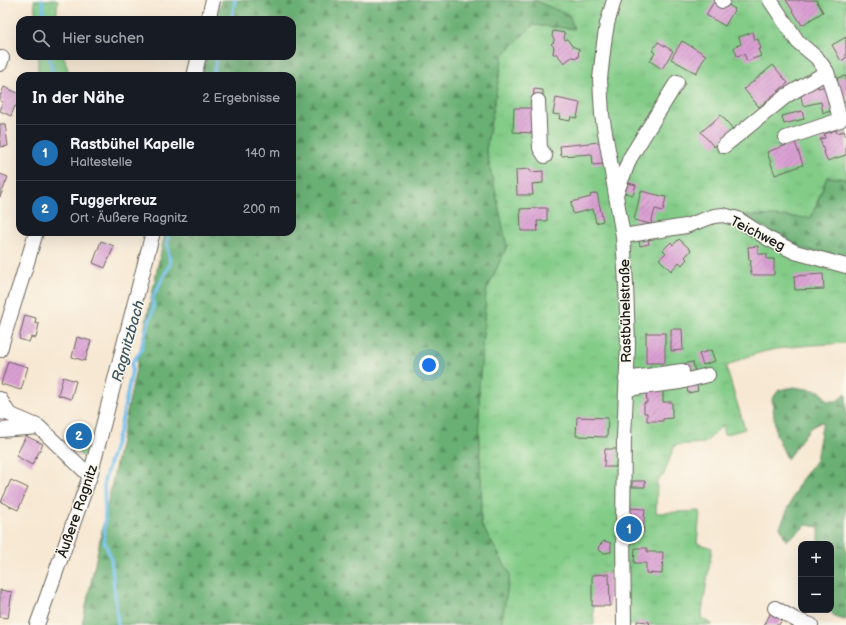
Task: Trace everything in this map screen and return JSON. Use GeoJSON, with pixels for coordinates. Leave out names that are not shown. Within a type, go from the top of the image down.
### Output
{"type":"FeatureCollection","features":[{"type":"Feature","properties":{"kind":"street"},"geometry":{"type":"LineString","coordinates":[[209,16],[213,0]]}},
{"type":"Feature","properties":{"kind":"street","name":"Rastbühelstraße"},"geometry":{"type":"LineString","coordinates":[[614,0],[607,24],[600,80],[602,115],[623,236],[628,345],[624,416],[624,625]]}},
{"type":"Feature","properties":{"kind":"street"},"geometry":{"type":"LineString","coordinates":[[770,0],[798,42],[817,58],[827,72],[840,120],[786,138]]}},
{"type":"Feature","properties":{"kind":"street"},"geometry":{"type":"LineString","coordinates":[[195,72],[198,60]]}},
{"type":"Feature","properties":{"kind":"street"},"geometry":{"type":"LineString","coordinates":[[724,146],[786,96],[827,72]]}},
{"type":"Feature","properties":{"kind":"street"},"geometry":{"type":"LineString","coordinates":[[616,194],[630,158],[677,82]]}},
{"type":"Feature","properties":{"kind":"street"},"geometry":{"type":"LineString","coordinates":[[538,101],[540,148],[545,156]]}},
{"type":"Feature","properties":{"kind":"street","name":"Teichweg"},"geometry":{"type":"LineString","coordinates":[[623,236],[686,226],[714,216],[723,215],[738,219],[768,238],[795,252],[846,266]]}},
{"type":"Feature","properties":{"kind":"street"},"geometry":{"type":"LineString","coordinates":[[0,350],[10,313],[26,269],[35,236]]}},
{"type":"Feature","properties":{"kind":"street","name":"Äußere Ragnitz"},"geometry":{"type":"LineString","coordinates":[[37,625],[90,476],[153,236]]}},
{"type":"Feature","properties":{"kind":"street"},"geometry":{"type":"LineString","coordinates":[[626,384],[682,371]]}},
{"type":"Feature","properties":{"kind":"street"},"geometry":{"type":"LineString","coordinates":[[626,384],[680,382],[708,375]]}},
{"type":"Feature","properties":{"kind":"street"},"geometry":{"type":"LineString","coordinates":[[0,399],[4,413],[39,427],[90,476]]}},
{"type":"Feature","properties":{"kind":"street"},"geometry":{"type":"LineString","coordinates":[[0,430],[39,427]]}},
{"type":"Feature","properties":{"kind":"street"},"geometry":{"type":"LineString","coordinates":[[775,608],[796,620],[811,625]]}},
{"type":"Feature","properties":{"kind":"green space"},"geometry":{"type":"Polygon","coordinates":[[[34,0],[58,0],[56,16],[36,16],[34,0]]]}},
{"type":"Feature","properties":{"kind":"green space"},"geometry":{"type":"Polygon","coordinates":[[[221,0],[533,0],[569,15],[574,29],[533,25],[503,55],[486,149],[507,246],[486,292],[479,389],[481,524],[510,574],[501,625],[82,625],[164,236],[296,236],[296,72],[202,72],[205,60],[296,60],[296,16],[217,16],[221,0]]]}},
{"type":"Feature","properties":{"kind":"green space"},"geometry":{"type":"Polygon","coordinates":[[[533,0],[846,0],[846,179],[827,177],[811,218],[744,215],[846,259],[846,343],[800,346],[754,354],[726,367],[745,429],[724,435],[722,426],[705,443],[675,445],[663,476],[657,480],[656,513],[700,511],[697,543],[712,548],[701,618],[713,625],[618,625],[617,571],[592,575],[594,625],[501,625],[510,574],[481,524],[479,389],[486,292],[507,246],[486,149],[503,55],[533,25],[574,29],[569,15],[533,0]]]}},
{"type":"Feature","properties":{"kind":"green space"},"geometry":{"type":"Polygon","coordinates":[[[38,60],[65,60],[68,70],[67,72],[38,72],[38,60]]]}},
{"type":"Feature","properties":{"kind":"green space"},"geometry":{"type":"Polygon","coordinates":[[[827,177],[846,179],[846,259],[801,248],[743,215],[811,218],[827,177]]]}},
{"type":"Feature","properties":{"kind":"green space"},"geometry":{"type":"Polygon","coordinates":[[[794,387],[820,391],[827,401],[837,401],[846,393],[846,620],[836,618],[832,613],[834,613],[834,541],[818,541],[819,527],[807,525],[786,541],[780,527],[799,483],[816,460],[823,421],[810,428],[787,459],[776,434],[772,399],[779,390],[794,387]]]}},
{"type":"Feature","properties":{"kind":"green space"},"geometry":{"type":"Polygon","coordinates":[[[84,433],[92,439],[88,457],[84,458],[64,440],[84,433]]]}},
{"type":"Feature","properties":{"kind":"building"},"geometry":{"type":"Polygon","coordinates":[[[715,0],[720,0],[735,9],[725,26],[706,15],[715,0]]]}},
{"type":"Feature","properties":{"kind":"building"},"geometry":{"type":"Polygon","coordinates":[[[786,0],[816,0],[823,12],[802,25],[786,0]]]}},
{"type":"Feature","properties":{"kind":"building"},"geometry":{"type":"Polygon","coordinates":[[[553,31],[565,33],[565,40],[567,39],[572,46],[579,49],[578,58],[572,57],[564,63],[557,54],[553,54],[554,47],[551,44],[554,42],[552,36],[553,31]]]}},
{"type":"Feature","properties":{"kind":"building"},"geometry":{"type":"Polygon","coordinates":[[[753,32],[755,40],[758,39],[761,49],[758,49],[761,56],[747,61],[744,54],[737,56],[734,47],[741,44],[739,37],[753,32]]]}},
{"type":"Feature","properties":{"kind":"building"},"geometry":{"type":"Polygon","coordinates":[[[846,37],[846,58],[841,61],[832,45],[846,37]]]}},
{"type":"Feature","properties":{"kind":"building"},"geometry":{"type":"Polygon","coordinates":[[[682,41],[706,55],[696,73],[671,59],[682,41]]]}},
{"type":"Feature","properties":{"kind":"building"},"geometry":{"type":"Polygon","coordinates":[[[658,42],[673,51],[662,69],[650,61],[655,53],[652,51],[658,42]]]}},
{"type":"Feature","properties":{"kind":"building"},"geometry":{"type":"Polygon","coordinates":[[[773,65],[788,83],[759,107],[744,89],[773,65]]]}},
{"type":"Feature","properties":{"kind":"building"},"geometry":{"type":"Polygon","coordinates":[[[846,76],[846,101],[841,102],[837,78],[846,76]]]}},
{"type":"Feature","properties":{"kind":"building"},"geometry":{"type":"Polygon","coordinates":[[[817,84],[818,88],[827,86],[832,111],[823,113],[821,102],[803,106],[800,92],[811,90],[810,85],[817,84]]]}},
{"type":"Feature","properties":{"kind":"building"},"geometry":{"type":"Polygon","coordinates":[[[4,87],[16,92],[16,106],[11,116],[0,111],[3,102],[0,101],[0,96],[4,87]]]}},
{"type":"Feature","properties":{"kind":"building"},"geometry":{"type":"Polygon","coordinates":[[[534,89],[543,90],[543,102],[533,101],[534,89]]]}},
{"type":"Feature","properties":{"kind":"building"},"geometry":{"type":"Polygon","coordinates":[[[556,98],[580,103],[577,118],[571,117],[570,121],[559,119],[560,115],[553,114],[556,98]]]}},
{"type":"Feature","properties":{"kind":"building"},"geometry":{"type":"Polygon","coordinates":[[[514,108],[537,108],[536,133],[513,132],[514,108]]]}},
{"type":"Feature","properties":{"kind":"building"},"geometry":{"type":"Polygon","coordinates":[[[802,111],[804,119],[784,124],[782,116],[802,111]]]}},
{"type":"Feature","properties":{"kind":"building"},"geometry":{"type":"Polygon","coordinates":[[[721,115],[733,129],[714,147],[701,132],[721,115]]]}},
{"type":"Feature","properties":{"kind":"building"},"geometry":{"type":"Polygon","coordinates":[[[0,124],[5,124],[8,146],[0,147],[0,124]]]}},
{"type":"Feature","properties":{"kind":"building"},"geometry":{"type":"Polygon","coordinates":[[[836,130],[837,133],[844,131],[846,138],[846,155],[827,161],[820,139],[825,138],[824,134],[836,130]]]}},
{"type":"Feature","properties":{"kind":"building"},"geometry":{"type":"Polygon","coordinates":[[[600,142],[603,164],[593,165],[592,154],[561,156],[560,146],[600,142]]]}},
{"type":"Feature","properties":{"kind":"building"},"geometry":{"type":"Polygon","coordinates":[[[795,142],[803,165],[775,175],[767,152],[795,142]]]}},
{"type":"Feature","properties":{"kind":"building"},"geometry":{"type":"Polygon","coordinates":[[[530,169],[531,172],[543,171],[543,183],[532,184],[533,195],[517,195],[516,170],[530,169]]]}},
{"type":"Feature","properties":{"kind":"building"},"geometry":{"type":"Polygon","coordinates":[[[0,174],[8,177],[0,197],[0,174]]]}},
{"type":"Feature","properties":{"kind":"building"},"geometry":{"type":"Polygon","coordinates":[[[628,183],[636,185],[633,195],[625,193],[628,183]]]}},
{"type":"Feature","properties":{"kind":"building"},"geometry":{"type":"Polygon","coordinates":[[[641,191],[666,197],[663,211],[655,209],[651,224],[634,220],[641,191]]]}},
{"type":"Feature","properties":{"kind":"building"},"geometry":{"type":"Polygon","coordinates":[[[597,193],[603,221],[596,223],[593,209],[573,214],[571,202],[591,197],[590,195],[597,193]]]}},
{"type":"Feature","properties":{"kind":"building"},"geometry":{"type":"Polygon","coordinates":[[[547,208],[547,221],[537,221],[538,231],[521,231],[520,209],[547,208]]]}},
{"type":"Feature","properties":{"kind":"building"},"geometry":{"type":"Polygon","coordinates":[[[648,239],[649,244],[640,246],[639,241],[648,239]]]}},
{"type":"Feature","properties":{"kind":"building"},"geometry":{"type":"Polygon","coordinates":[[[679,239],[691,250],[685,257],[687,259],[682,265],[679,262],[671,271],[659,259],[666,253],[663,250],[671,242],[673,245],[679,239]]]}},
{"type":"Feature","properties":{"kind":"building"},"geometry":{"type":"Polygon","coordinates":[[[101,241],[114,246],[105,268],[93,263],[101,241]]]}},
{"type":"Feature","properties":{"kind":"building"},"geometry":{"type":"Polygon","coordinates":[[[758,246],[758,254],[767,254],[767,259],[774,259],[774,275],[751,275],[751,260],[749,260],[748,247],[758,246]]]}},
{"type":"Feature","properties":{"kind":"building"},"geometry":{"type":"Polygon","coordinates":[[[823,274],[824,289],[795,290],[794,276],[823,274]]]}},
{"type":"Feature","properties":{"kind":"building"},"geometry":{"type":"Polygon","coordinates":[[[25,315],[36,318],[35,323],[39,324],[36,338],[31,337],[29,342],[19,339],[25,315]]]}},
{"type":"Feature","properties":{"kind":"building"},"geometry":{"type":"Polygon","coordinates":[[[671,329],[682,329],[683,350],[671,351],[671,329]]]}},
{"type":"Feature","properties":{"kind":"building"},"geometry":{"type":"Polygon","coordinates":[[[646,333],[665,333],[665,363],[646,363],[646,333]]]}},
{"type":"Feature","properties":{"kind":"building"},"geometry":{"type":"Polygon","coordinates":[[[77,337],[91,341],[85,361],[72,357],[77,337]]]}},
{"type":"Feature","properties":{"kind":"building"},"geometry":{"type":"Polygon","coordinates":[[[711,350],[715,361],[703,365],[699,354],[711,350]]]}},
{"type":"Feature","properties":{"kind":"building"},"geometry":{"type":"Polygon","coordinates":[[[8,361],[28,367],[21,390],[1,384],[8,361]]]}},
{"type":"Feature","properties":{"kind":"building"},"geometry":{"type":"Polygon","coordinates":[[[693,362],[695,373],[683,375],[681,364],[693,362]]]}},
{"type":"Feature","properties":{"kind":"building"},"geometry":{"type":"Polygon","coordinates":[[[63,377],[76,381],[71,399],[58,395],[63,377]]]}},
{"type":"Feature","properties":{"kind":"building"},"geometry":{"type":"Polygon","coordinates":[[[696,381],[698,391],[688,393],[686,383],[696,381]]]}},
{"type":"Feature","properties":{"kind":"building"},"geometry":{"type":"Polygon","coordinates":[[[646,390],[663,390],[663,402],[672,402],[672,418],[663,419],[663,421],[647,421],[647,413],[644,413],[644,403],[647,403],[646,390]]]}},
{"type":"Feature","properties":{"kind":"building"},"geometry":{"type":"Polygon","coordinates":[[[577,417],[608,418],[607,437],[576,436],[577,417]]]}},
{"type":"Feature","properties":{"kind":"building"},"geometry":{"type":"Polygon","coordinates":[[[26,436],[43,444],[32,465],[16,456],[26,436]]]}},
{"type":"Feature","properties":{"kind":"building"},"geometry":{"type":"Polygon","coordinates":[[[605,449],[617,449],[616,467],[604,467],[605,449]]]}},
{"type":"Feature","properties":{"kind":"building"},"geometry":{"type":"Polygon","coordinates":[[[11,480],[28,488],[18,510],[1,502],[11,480]]]}},
{"type":"Feature","properties":{"kind":"building"},"geometry":{"type":"Polygon","coordinates":[[[632,481],[645,481],[645,487],[632,487],[632,481]]]}},
{"type":"Feature","properties":{"kind":"building"},"geometry":{"type":"Polygon","coordinates":[[[631,508],[645,509],[643,533],[629,533],[631,508]]]}},
{"type":"Feature","properties":{"kind":"building"},"geometry":{"type":"Polygon","coordinates":[[[604,541],[611,543],[611,552],[605,553],[598,550],[599,546],[604,541]]]}},
{"type":"Feature","properties":{"kind":"building"},"geometry":{"type":"Polygon","coordinates":[[[635,548],[647,548],[647,552],[663,552],[662,574],[646,573],[646,563],[634,563],[635,548]]]}},
{"type":"Feature","properties":{"kind":"building"},"geometry":{"type":"Polygon","coordinates":[[[609,574],[610,606],[592,606],[592,575],[609,574]]]}},
{"type":"Feature","properties":{"kind":"building"},"geometry":{"type":"Polygon","coordinates":[[[0,590],[12,592],[8,618],[0,617],[0,590]]]}},
{"type":"Feature","properties":{"kind":"building"},"geometry":{"type":"Polygon","coordinates":[[[772,611],[783,618],[779,625],[764,625],[772,611]]]}},
{"type":"Feature","properties":{"kind":"building"},"geometry":{"type":"Polygon","coordinates":[[[637,621],[649,622],[650,625],[637,625],[637,621]]]}},
{"type":"Feature","properties":{"kind":"waterway"},"geometry":{"type":"LineString","coordinates":[[42,0],[44,16]]}},
{"type":"Feature","properties":{"kind":"waterway","name":"Ragnitzbach"},"geometry":{"type":"LineString","coordinates":[[232,16],[235,0]]}},
{"type":"Feature","properties":{"kind":"waterway"},"geometry":{"type":"LineString","coordinates":[[50,60],[53,72]]}},
{"type":"Feature","properties":{"kind":"waterway","name":"Ragnitzbach"},"geometry":{"type":"LineString","coordinates":[[214,72],[216,60]]}},
{"type":"Feature","properties":{"kind":"waterway","name":"Ragnitzbach"},"geometry":{"type":"LineString","coordinates":[[118,625],[111,558],[104,541],[104,481],[120,429],[132,370],[132,363],[141,351],[146,330],[153,311],[153,297],[170,264],[167,241],[169,236]]}},
{"type":"Feature","properties":{"kind":"place","name":"Fuggerkreuz"},"geometry":{"type":"Point","coordinates":[79,436]}},
{"type":"Feature","properties":{"kind":"place","name":"Rastbühel Kapelle"},"geometry":{"type":"Point","coordinates":[629,529]}}]}
